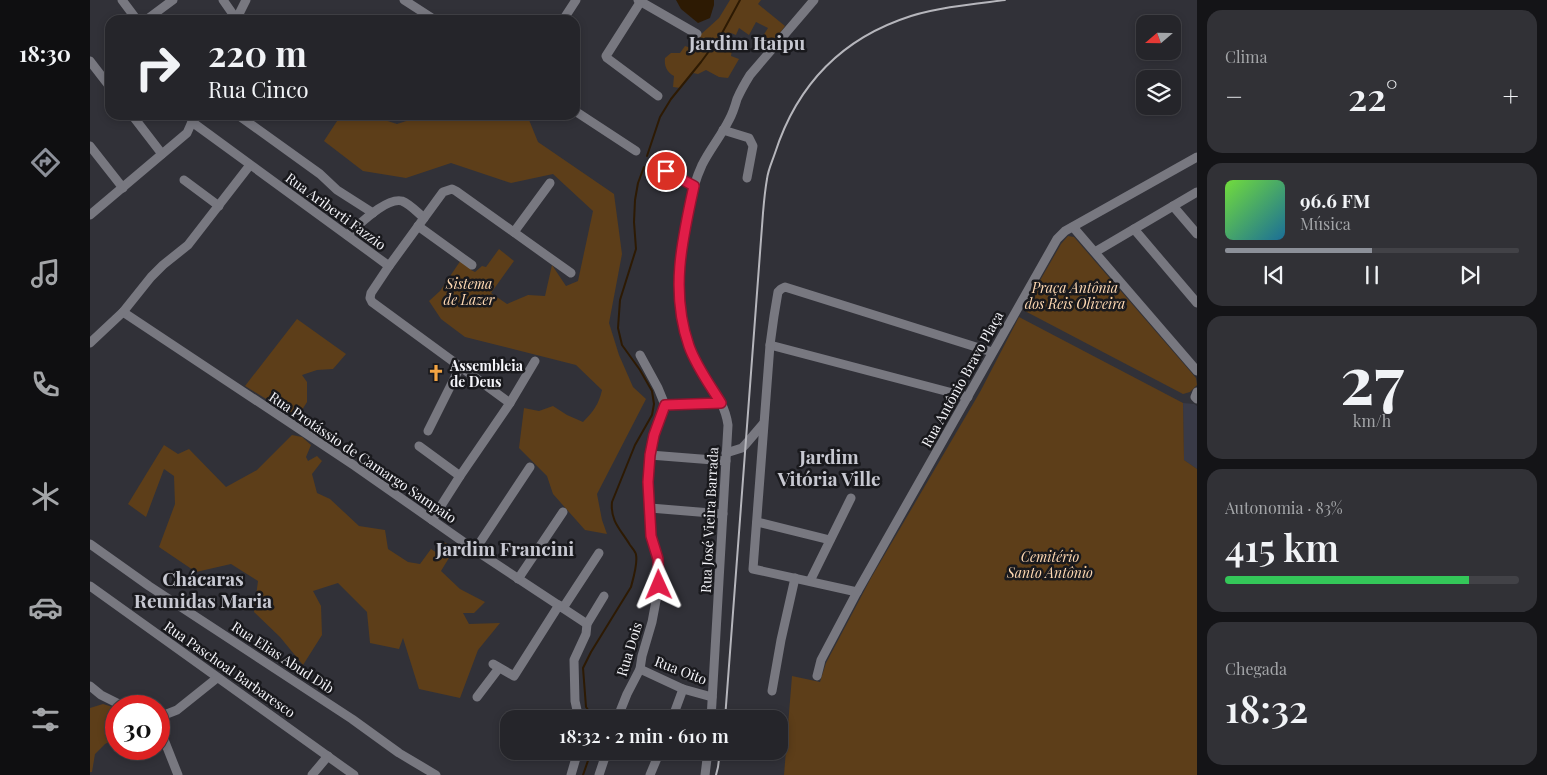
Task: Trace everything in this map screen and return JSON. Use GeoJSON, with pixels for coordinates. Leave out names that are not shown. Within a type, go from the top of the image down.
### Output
{"type":"FeatureCollection","features":[{"type":"Feature","properties":{"kind":"street"},"geometry":{"type":"LineString","coordinates":[[122,0],[133,15]]}},
{"type":"Feature","properties":{"kind":"street"},"geometry":{"type":"LineString","coordinates":[[153,15],[173,0]]}},
{"type":"Feature","properties":{"kind":"street"},"geometry":{"type":"LineString","coordinates":[[223,0],[235,15]]}},
{"type":"Feature","properties":{"kind":"street"},"geometry":{"type":"LineString","coordinates":[[238,15],[246,0]]}},
{"type":"Feature","properties":{"kind":"street"},"geometry":{"type":"LineString","coordinates":[[404,0],[427,15]]}},
{"type":"Feature","properties":{"kind":"street"},"geometry":{"type":"LineString","coordinates":[[566,15],[576,0]]}},
{"type":"Feature","properties":{"kind":"street","name":"Rua José Vieira Barrada"},"geometry":{"type":"LineString","coordinates":[[711,710],[728,425],[726,413],[694,357],[686,332],[680,304],[682,243],[694,186],[701,166],[730,120],[738,97],[750,75],[814,0]]}},
{"type":"Feature","properties":{"kind":"street"},"geometry":{"type":"LineString","coordinates":[[658,96],[606,58],[640,1],[697,34]]}},
{"type":"Feature","properties":{"kind":"street"},"geometry":{"type":"LineString","coordinates":[[90,61],[105,80]]}},
{"type":"Feature","properties":{"kind":"street"},"geometry":{"type":"LineString","coordinates":[[580,114],[636,151]]}},
{"type":"Feature","properties":{"kind":"street"},"geometry":{"type":"LineString","coordinates":[[136,120],[162,154]]}},
{"type":"Feature","properties":{"kind":"street"},"geometry":{"type":"LineString","coordinates":[[90,215],[187,133],[193,120]]}},
{"type":"Feature","properties":{"kind":"street","name":"Rua Ariberti Fazzio"},"geometry":{"type":"LineString","coordinates":[[194,120],[250,165],[389,266],[371,293],[370,298],[372,302],[510,403]]}},
{"type":"Feature","properties":{"kind":"street"},"geometry":{"type":"LineString","coordinates":[[245,120],[320,174],[337,190],[373,213]]}},
{"type":"Feature","properties":{"kind":"street"},"geometry":{"type":"LineString","coordinates":[[723,130],[749,138],[752,142],[753,146],[747,178]]}},
{"type":"Feature","properties":{"kind":"street"},"geometry":{"type":"LineString","coordinates":[[90,146],[122,188]]}},
{"type":"Feature","properties":{"kind":"street","name":"Rua Antônio Bravo Plaça"},"geometry":{"type":"LineString","coordinates":[[817,676],[821,660],[857,592],[1057,239],[1065,231],[1197,157]]}},
{"type":"Feature","properties":{"kind":"street"},"geometry":{"type":"LineString","coordinates":[[90,343],[124,312],[163,264],[188,245],[250,165]]}},
{"type":"Feature","properties":{"kind":"street"},"geometry":{"type":"LineString","coordinates":[[653,165],[694,186]]}},
{"type":"Feature","properties":{"kind":"street"},"geometry":{"type":"LineString","coordinates":[[184,180],[219,206]]}},
{"type":"Feature","properties":{"kind":"street"},"geometry":{"type":"LineString","coordinates":[[514,232],[550,183]]}},
{"type":"Feature","properties":{"kind":"street"},"geometry":{"type":"LineString","coordinates":[[389,266],[443,192],[452,189],[571,273]]}},
{"type":"Feature","properties":{"kind":"street"},"geometry":{"type":"LineString","coordinates":[[1095,252],[1197,192]]}},
{"type":"Feature","properties":{"kind":"street"},"geometry":{"type":"LineString","coordinates":[[347,235],[373,213],[394,201],[407,203],[424,218]]}},
{"type":"Feature","properties":{"kind":"street"},"geometry":{"type":"LineString","coordinates":[[1173,206],[1197,234]]}},
{"type":"Feature","properties":{"kind":"street"},"geometry":{"type":"LineString","coordinates":[[418,226],[472,265]]}},
{"type":"Feature","properties":{"kind":"street"},"geometry":{"type":"LineString","coordinates":[[1073,227],[1197,370]]}},
{"type":"Feature","properties":{"kind":"street"},"geometry":{"type":"LineString","coordinates":[[1134,229],[1197,303]]}},
{"type":"Feature","properties":{"kind":"street"},"geometry":{"type":"LineString","coordinates":[[857,592],[753,568],[770,345],[776,299],[781,289],[785,287],[992,352]]}},
{"type":"Feature","properties":{"kind":"street","name":"Rua Protássio de Camargo Sampaio"},"geometry":{"type":"LineString","coordinates":[[124,312],[587,624]]}},
{"type":"Feature","properties":{"kind":"street"},"geometry":{"type":"LineString","coordinates":[[770,345],[968,397]]}},
{"type":"Feature","properties":{"kind":"street"},"geometry":{"type":"LineString","coordinates":[[640,355],[665,405],[721,403]]}},
{"type":"Feature","properties":{"kind":"street"},"geometry":{"type":"LineString","coordinates":[[432,520],[535,362]]}},
{"type":"Feature","properties":{"kind":"street"},"geometry":{"type":"LineString","coordinates":[[428,431],[460,367]]}},
{"type":"Feature","properties":{"kind":"street","name":"Rua Dois"},"geometry":{"type":"LineString","coordinates":[[621,710],[640,669],[659,585],[658,559],[651,536],[648,482],[654,435],[665,405]]}},
{"type":"Feature","properties":{"kind":"street"},"geometry":{"type":"LineString","coordinates":[[650,455],[726,457],[742,448],[763,423]]}},
{"type":"Feature","properties":{"kind":"street"},"geometry":{"type":"LineString","coordinates":[[419,446],[460,476]]}},
{"type":"Feature","properties":{"kind":"street"},"geometry":{"type":"LineString","coordinates":[[475,550],[530,467]]}},
{"type":"Feature","properties":{"kind":"street"},"geometry":{"type":"LineString","coordinates":[[810,581],[851,498]]}},
{"type":"Feature","properties":{"kind":"street"},"geometry":{"type":"LineString","coordinates":[[650,508],[723,514]]}},
{"type":"Feature","properties":{"kind":"street"},"geometry":{"type":"LineString","coordinates":[[518,579],[563,512]]}},
{"type":"Feature","properties":{"kind":"street"},"geometry":{"type":"LineString","coordinates":[[757,522],[830,540]]}},
{"type":"Feature","properties":{"kind":"street","name":"Rua Elias Abud Dib"},"geometry":{"type":"LineString","coordinates":[[90,544],[157,591],[352,719],[399,753],[436,775]]}},
{"type":"Feature","properties":{"kind":"street"},"geometry":{"type":"LineString","coordinates":[[477,697],[496,666],[514,676],[599,553]]}},
{"type":"Feature","properties":{"kind":"street"},"geometry":{"type":"LineString","coordinates":[[772,691],[795,578]]}},
{"type":"Feature","properties":{"kind":"street","name":"Rua Paschoal Barbaresco"},"geometry":{"type":"LineString","coordinates":[[90,586],[354,775]]}},
{"type":"Feature","properties":{"kind":"street"},"geometry":{"type":"LineString","coordinates":[[577,710],[574,660],[586,634],[587,624],[604,596]]}},
{"type":"Feature","properties":{"kind":"street","name":"Rua Oito"},"geometry":{"type":"LineString","coordinates":[[640,669],[683,689],[712,697]]}},
{"type":"Feature","properties":{"kind":"street"},"geometry":{"type":"LineString","coordinates":[[170,713],[177,710],[217,678]]}},
{"type":"Feature","properties":{"kind":"street"},"geometry":{"type":"LineString","coordinates":[[90,686],[105,697]]}},
{"type":"Feature","properties":{"kind":"street"},"geometry":{"type":"LineString","coordinates":[[675,710],[683,689]]}},
{"type":"Feature","properties":{"kind":"street"},"geometry":{"type":"LineString","coordinates":[[170,755],[178,775]]}},
{"type":"Feature","properties":{"kind":"street"},"geometry":{"type":"LineString","coordinates":[[312,775],[328,756]]}},
{"type":"Feature","properties":{"kind":"street"},"geometry":{"type":"LineString","coordinates":[[571,775],[575,760]]}},
{"type":"Feature","properties":{"kind":"street"},"geometry":{"type":"LineString","coordinates":[[599,775],[604,760]]}},
{"type":"Feature","properties":{"kind":"street"},"geometry":{"type":"LineString","coordinates":[[650,775],[656,760]]}},
{"type":"Feature","properties":{"kind":"street"},"geometry":{"type":"LineString","coordinates":[[705,775],[707,760]]}},
{"type":"Feature","properties":{"kind":"shaded area"},"geometry":{"type":"Polygon","coordinates":[[[676,0],[714,0],[710,18],[698,23],[681,9],[676,0]]]}},
{"type":"Feature","properties":{"kind":"shaded area"},"geometry":{"type":"Polygon","coordinates":[[[1183,403],[1197,406],[1197,469],[1184,460],[1183,403]]]}},
{"type":"Feature","properties":{"kind":"green space"},"geometry":{"type":"Polygon","coordinates":[[[730,0],[761,0],[758,4],[785,26],[767,51],[758,44],[768,28],[756,22],[749,35],[739,28],[736,35],[731,33],[724,45],[732,50],[731,56],[739,59],[728,78],[719,77],[706,70],[698,74],[693,73],[680,88],[673,87],[674,76],[666,68],[665,58],[671,53],[680,53],[685,46],[691,48],[698,37],[719,18],[730,0]]]}},
{"type":"Feature","properties":{"kind":"green space","name":"Sistema de Lazer"},"geometry":{"type":"Polygon","coordinates":[[[338,120],[385,120],[397,124],[409,120],[529,120],[538,142],[614,194],[622,254],[609,323],[619,355],[633,387],[646,399],[597,494],[607,534],[585,530],[553,494],[547,476],[519,448],[524,408],[539,411],[553,406],[583,422],[595,408],[602,390],[576,365],[465,337],[441,319],[429,301],[440,291],[461,260],[475,272],[482,266],[486,267],[499,249],[514,261],[491,293],[507,304],[528,295],[545,296],[552,265],[566,286],[578,281],[593,211],[553,174],[511,183],[451,163],[406,178],[363,171],[324,141],[338,120]]]}},
{"type":"Feature","properties":{"kind":"green space","name":"Praça Antônia dos Reis Oliveira"},"geometry":{"type":"Polygon","coordinates":[[[1068,236],[1074,237],[1196,378],[1197,385],[1190,392],[1183,394],[1023,310],[1061,244],[1068,236]]]}},
{"type":"Feature","properties":{"kind":"green space","name":"Cemitério Santo Antônio"},"geometry":{"type":"Polygon","coordinates":[[[1019,317],[1183,403],[1184,460],[1197,469],[1197,775],[784,775],[785,760],[788,760],[788,726],[792,676],[820,682],[826,663],[871,578],[980,392],[1019,317]]]}},
{"type":"Feature","properties":{"kind":"green space"},"geometry":{"type":"Polygon","coordinates":[[[297,319],[346,354],[333,369],[317,370],[302,375],[307,382],[307,402],[297,418],[245,386],[297,319]]]}},
{"type":"Feature","properties":{"kind":"green space"},"geometry":{"type":"Polygon","coordinates":[[[292,435],[302,437],[311,445],[306,457],[308,461],[317,456],[322,461],[312,474],[317,493],[330,499],[359,526],[385,530],[388,549],[408,562],[420,564],[431,549],[437,553],[444,542],[455,548],[441,571],[460,589],[485,602],[474,613],[463,613],[469,624],[500,623],[478,650],[460,698],[419,689],[403,638],[399,649],[370,643],[367,612],[338,583],[313,591],[321,606],[322,635],[303,665],[280,637],[254,612],[258,581],[231,564],[196,572],[159,547],[175,504],[174,476],[164,469],[146,517],[128,504],[164,445],[178,454],[189,449],[226,487],[257,470],[292,435]]]}},
{"type":"Feature","properties":{"kind":"green space"},"geometry":{"type":"Polygon","coordinates":[[[105,705],[105,744],[95,754],[92,772],[90,772],[90,708],[105,705]]]}},
{"type":"Feature","properties":{"kind":"waterway"},"geometry":{"type":"LineString","coordinates":[[647,156],[660,117],[671,99],[721,35],[740,0]]}},
{"type":"Feature","properties":{"kind":"waterway"},"geometry":{"type":"LineString","coordinates":[[588,710],[586,707],[583,668],[631,587],[635,571],[635,553],[614,520],[612,502],[635,445],[652,415],[654,404],[652,391],[622,345],[618,328],[620,300],[636,249],[635,200],[638,183],[644,167]]}},
{"type":"Feature","properties":{"kind":"waterway"},"geometry":{"type":"LineString","coordinates":[[583,775],[588,760]]}},
{"type":"Feature","properties":{"kind":"railway"},"geometry":{"type":"LineString","coordinates":[[726,710],[764,200],[768,172],[784,128],[796,106],[825,67],[843,51],[864,37],[886,25],[922,13],[1005,0]]}},
{"type":"Feature","properties":{"kind":"railway"},"geometry":{"type":"LineString","coordinates":[[716,775],[719,760]]}},
{"type":"Feature","properties":{"kind":"place","name":"Assembleia de Deus"},"geometry":{"type":"Point","coordinates":[436,373]}},
{"type":"Feature","properties":{"kind":"district","name":"Jardim Itaipu"},"geometry":{"type":"Point","coordinates":[747,42]}},
{"type":"Feature","properties":{"kind":"district","name":"Jardim Vitória Ville"},"geometry":{"type":"Point","coordinates":[829,467]}},
{"type":"Feature","properties":{"kind":"district","name":"Jardim Francini"},"geometry":{"type":"Point","coordinates":[505,548]}},
{"type":"Feature","properties":{"kind":"district","name":"Chácaras Reunidas Maria"},"geometry":{"type":"Point","coordinates":[203,589]}},
{"type":"Feature","properties":{"kind":"route"},"geometry":{"type":"LineString","coordinates":[[659,585],[658,559],[651,536],[648,482],[654,435],[665,405],[721,403],[689,345],[680,304],[679,282],[682,243],[694,186],[666,171]]}}]}
